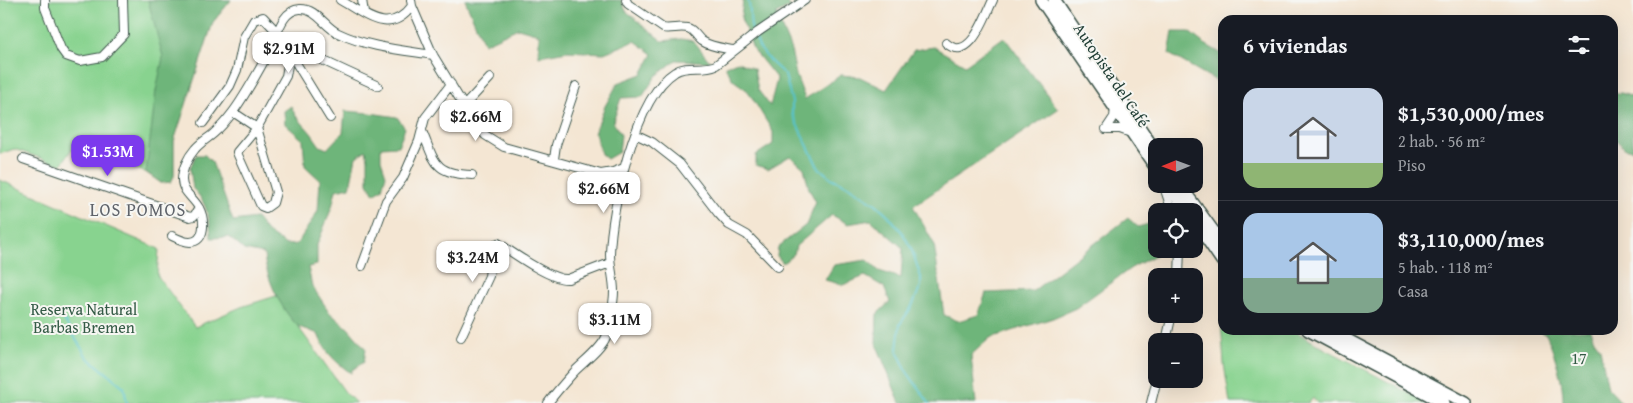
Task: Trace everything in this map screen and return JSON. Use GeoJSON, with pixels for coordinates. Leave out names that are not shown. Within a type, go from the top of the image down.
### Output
{"type":"FeatureCollection","features":[{"type":"Feature","properties":{"kind":"highway","name":"Autopista del Café"},"geometry":{"type":"LineString","coordinates":[[1041,0],[1148,156]]}},
{"type":"Feature","properties":{"kind":"highway","name":"Autopista del Café"},"geometry":{"type":"LineString","coordinates":[[1054,0],[1148,140]]}},
{"type":"Feature","properties":{"kind":"highway"},"geometry":{"type":"LineString","coordinates":[[1186,193],[1218,238]]}},
{"type":"Feature","properties":{"kind":"highway"},"geometry":{"type":"LineString","coordinates":[[1203,235],[1218,255]]}},
{"type":"Feature","properties":{"kind":"highway"},"geometry":{"type":"LineString","coordinates":[[1317,335],[1444,403]]}},
{"type":"Feature","properties":{"kind":"highway"},"geometry":{"type":"LineString","coordinates":[[1338,335],[1466,403]]}},
{"type":"Feature","properties":{"kind":"street"},"geometry":{"type":"LineString","coordinates":[[45,0],[45,8],[61,49],[66,56],[80,61],[102,57],[124,34],[123,0]]}},
{"type":"Feature","properties":{"kind":"street"},"geometry":{"type":"LineString","coordinates":[[340,0],[380,22],[394,21],[407,13],[411,3]]}},
{"type":"Feature","properties":{"kind":"street"},"geometry":{"type":"LineString","coordinates":[[362,0],[364,14]]}},
{"type":"Feature","properties":{"kind":"street"},"geometry":{"type":"LineString","coordinates":[[626,0],[628,4],[662,28],[682,27],[690,29],[702,41],[733,50]]}},
{"type":"Feature","properties":{"kind":"street"},"geometry":{"type":"LineString","coordinates":[[548,403],[606,338],[614,293],[610,262],[611,235],[624,168],[635,134],[649,101],[660,85],[670,76],[684,68],[708,68],[716,65],[733,50],[805,0]]}},
{"type":"Feature","properties":{"kind":"street"},"geometry":{"type":"LineString","coordinates":[[946,43],[952,48],[957,49],[965,47],[972,41],[993,0]]}},
{"type":"Feature","properties":{"kind":"street"},"geometry":{"type":"LineString","coordinates":[[411,3],[433,56],[464,106],[485,135],[504,147],[601,174],[624,168]]}},
{"type":"Feature","properties":{"kind":"street"},"geometry":{"type":"LineString","coordinates":[[172,236],[186,242],[198,240],[201,237],[203,226],[199,208],[184,189],[183,171],[188,159],[196,148],[212,135],[233,112],[271,47],[283,20],[293,11],[300,9],[315,15],[336,33],[362,43],[433,56]]}},
{"type":"Feature","properties":{"kind":"street"},"geometry":{"type":"LineString","coordinates":[[203,124],[230,86],[237,70],[244,36],[254,20],[263,17],[277,32],[330,118]]}},
{"type":"Feature","properties":{"kind":"street"},"geometry":{"type":"LineString","coordinates":[[283,42],[378,86]]}},
{"type":"Feature","properties":{"kind":"street"},"geometry":{"type":"LineString","coordinates":[[233,112],[257,128],[276,192],[273,203],[266,208],[261,206],[256,199],[238,152],[257,128],[286,76],[288,51]]}},
{"type":"Feature","properties":{"kind":"street"},"geometry":{"type":"LineString","coordinates":[[464,106],[490,78]]}},
{"type":"Feature","properties":{"kind":"street"},"geometry":{"type":"LineString","coordinates":[[362,266],[386,201],[403,178],[422,131],[425,118],[451,84]]}},
{"type":"Feature","properties":{"kind":"street"},"geometry":{"type":"LineString","coordinates":[[554,160],[556,145],[576,86]]}},
{"type":"Feature","properties":{"kind":"street"},"geometry":{"type":"LineString","coordinates":[[1115,108],[1114,117],[1106,129],[1120,129],[1132,133]]}},
{"type":"Feature","properties":{"kind":"street"},"geometry":{"type":"LineString","coordinates":[[422,131],[436,162],[442,170],[455,175],[472,175]]}},
{"type":"Feature","properties":{"kind":"street"},"geometry":{"type":"LineString","coordinates":[[635,134],[652,142],[680,164],[729,225],[748,235],[778,267]]}},
{"type":"Feature","properties":{"kind":"street"},"geometry":{"type":"LineString","coordinates":[[23,159],[190,217],[194,216],[199,208]]}},
{"type":"Feature","properties":{"kind":"street"},"geometry":{"type":"LineString","coordinates":[[461,337],[489,276],[493,248],[498,243],[562,280],[610,262]]}},
{"type":"Feature","properties":{"kind":"street"},"geometry":{"type":"LineString","coordinates":[[1151,403],[1155,388]]}},
{"type":"Feature","properties":{"kind":"green space"},"geometry":{"type":"Polygon","coordinates":[[[0,0],[231,0],[213,22],[174,141],[174,176],[171,182],[161,183],[145,172],[71,150],[61,165],[14,149],[0,154],[0,0]]]}},
{"type":"Feature","properties":{"kind":"green space"},"geometry":{"type":"Polygon","coordinates":[[[148,0],[231,0],[213,22],[174,141],[174,176],[171,182],[161,183],[146,172],[156,91],[163,57],[148,0]]]}},
{"type":"Feature","properties":{"kind":"green space"},"geometry":{"type":"Polygon","coordinates":[[[465,0],[621,0],[626,11],[662,41],[681,39],[694,41],[710,62],[676,60],[656,76],[642,97],[621,98],[613,122],[621,135],[619,152],[607,159],[601,154],[595,132],[605,106],[618,83],[642,74],[653,54],[635,41],[604,53],[567,51],[539,56],[539,34],[518,28],[484,44],[465,0]]]}},
{"type":"Feature","properties":{"kind":"green space"},"geometry":{"type":"Polygon","coordinates":[[[743,0],[785,0],[790,7],[776,14],[791,50],[796,75],[805,99],[841,75],[860,77],[886,90],[914,50],[934,47],[965,65],[1004,37],[1058,109],[913,206],[934,244],[944,315],[958,321],[978,315],[986,293],[1033,291],[1128,218],[1138,227],[1148,224],[1148,258],[1150,258],[1131,268],[1076,308],[1053,318],[990,338],[971,355],[976,403],[900,403],[876,343],[877,314],[890,302],[884,287],[865,276],[843,285],[825,280],[834,265],[867,260],[879,271],[901,278],[903,248],[871,220],[848,224],[832,215],[796,246],[794,254],[783,263],[777,256],[778,247],[806,225],[816,202],[809,189],[804,168],[790,156],[768,169],[756,165],[756,155],[773,144],[773,132],[748,91],[733,80],[725,66],[738,62],[754,69],[758,90],[770,106],[777,79],[753,49],[741,18],[743,0]]]}},
{"type":"Feature","properties":{"kind":"green space"},"geometry":{"type":"Polygon","coordinates":[[[1173,32],[1189,32],[1218,52],[1218,82],[1169,54],[1173,32]]]}},
{"type":"Feature","properties":{"kind":"green space"},"geometry":{"type":"Polygon","coordinates":[[[1618,93],[1633,97],[1633,150],[1624,148],[1618,142],[1618,93]]]}},
{"type":"Feature","properties":{"kind":"green space"},"geometry":{"type":"Polygon","coordinates":[[[291,106],[296,116],[320,146],[327,149],[343,132],[345,111],[397,117],[405,128],[398,146],[381,147],[381,160],[386,175],[382,189],[374,194],[368,183],[366,150],[356,157],[350,187],[336,190],[332,207],[317,245],[317,265],[308,267],[312,286],[330,313],[348,328],[366,349],[364,362],[352,370],[351,373],[331,356],[318,334],[299,326],[285,311],[267,272],[264,254],[244,250],[229,237],[211,238],[205,205],[193,189],[190,168],[196,155],[205,155],[212,162],[233,221],[256,218],[267,232],[286,245],[297,244],[318,211],[320,180],[305,166],[303,140],[285,124],[284,111],[291,106]]]}},
{"type":"Feature","properties":{"kind":"green space","name":"Reserva Natural Barbas Bremen"},"geometry":{"type":"Polygon","coordinates":[[[0,180],[159,249],[157,275],[195,327],[241,307],[276,296],[345,392],[356,403],[0,403],[0,180]]]}},
{"type":"Feature","properties":{"kind":"green space"},"geometry":{"type":"Polygon","coordinates":[[[1222,335],[1301,335],[1428,403],[1317,403],[1313,398],[1309,403],[1230,403],[1222,335]]]}},
{"type":"Feature","properties":{"kind":"green space","name":"17"},"geometry":{"type":"Polygon","coordinates":[[[1546,335],[1592,335],[1600,348],[1608,388],[1622,403],[1563,403],[1558,367],[1546,335]]]}},
{"type":"Feature","properties":{"kind":"waterway"},"geometry":{"type":"LineString","coordinates":[[748,0],[753,32]]}},
{"type":"Feature","properties":{"kind":"waterway"},"geometry":{"type":"LineString","coordinates":[[756,39],[759,47],[769,60],[785,75],[792,102],[792,114],[818,167],[831,178],[848,186],[876,204],[902,232],[911,248],[921,277],[921,286],[911,308],[900,324],[897,350],[907,372],[929,403]]}},
{"type":"Feature","properties":{"kind":"waterway"},"geometry":{"type":"LineString","coordinates":[[64,320],[87,357],[124,387],[127,403]]}},
{"type":"Feature","properties":{"kind":"district","name":"LOS POMOS"},"geometry":{"type":"Point","coordinates":[138,209]}}]}
